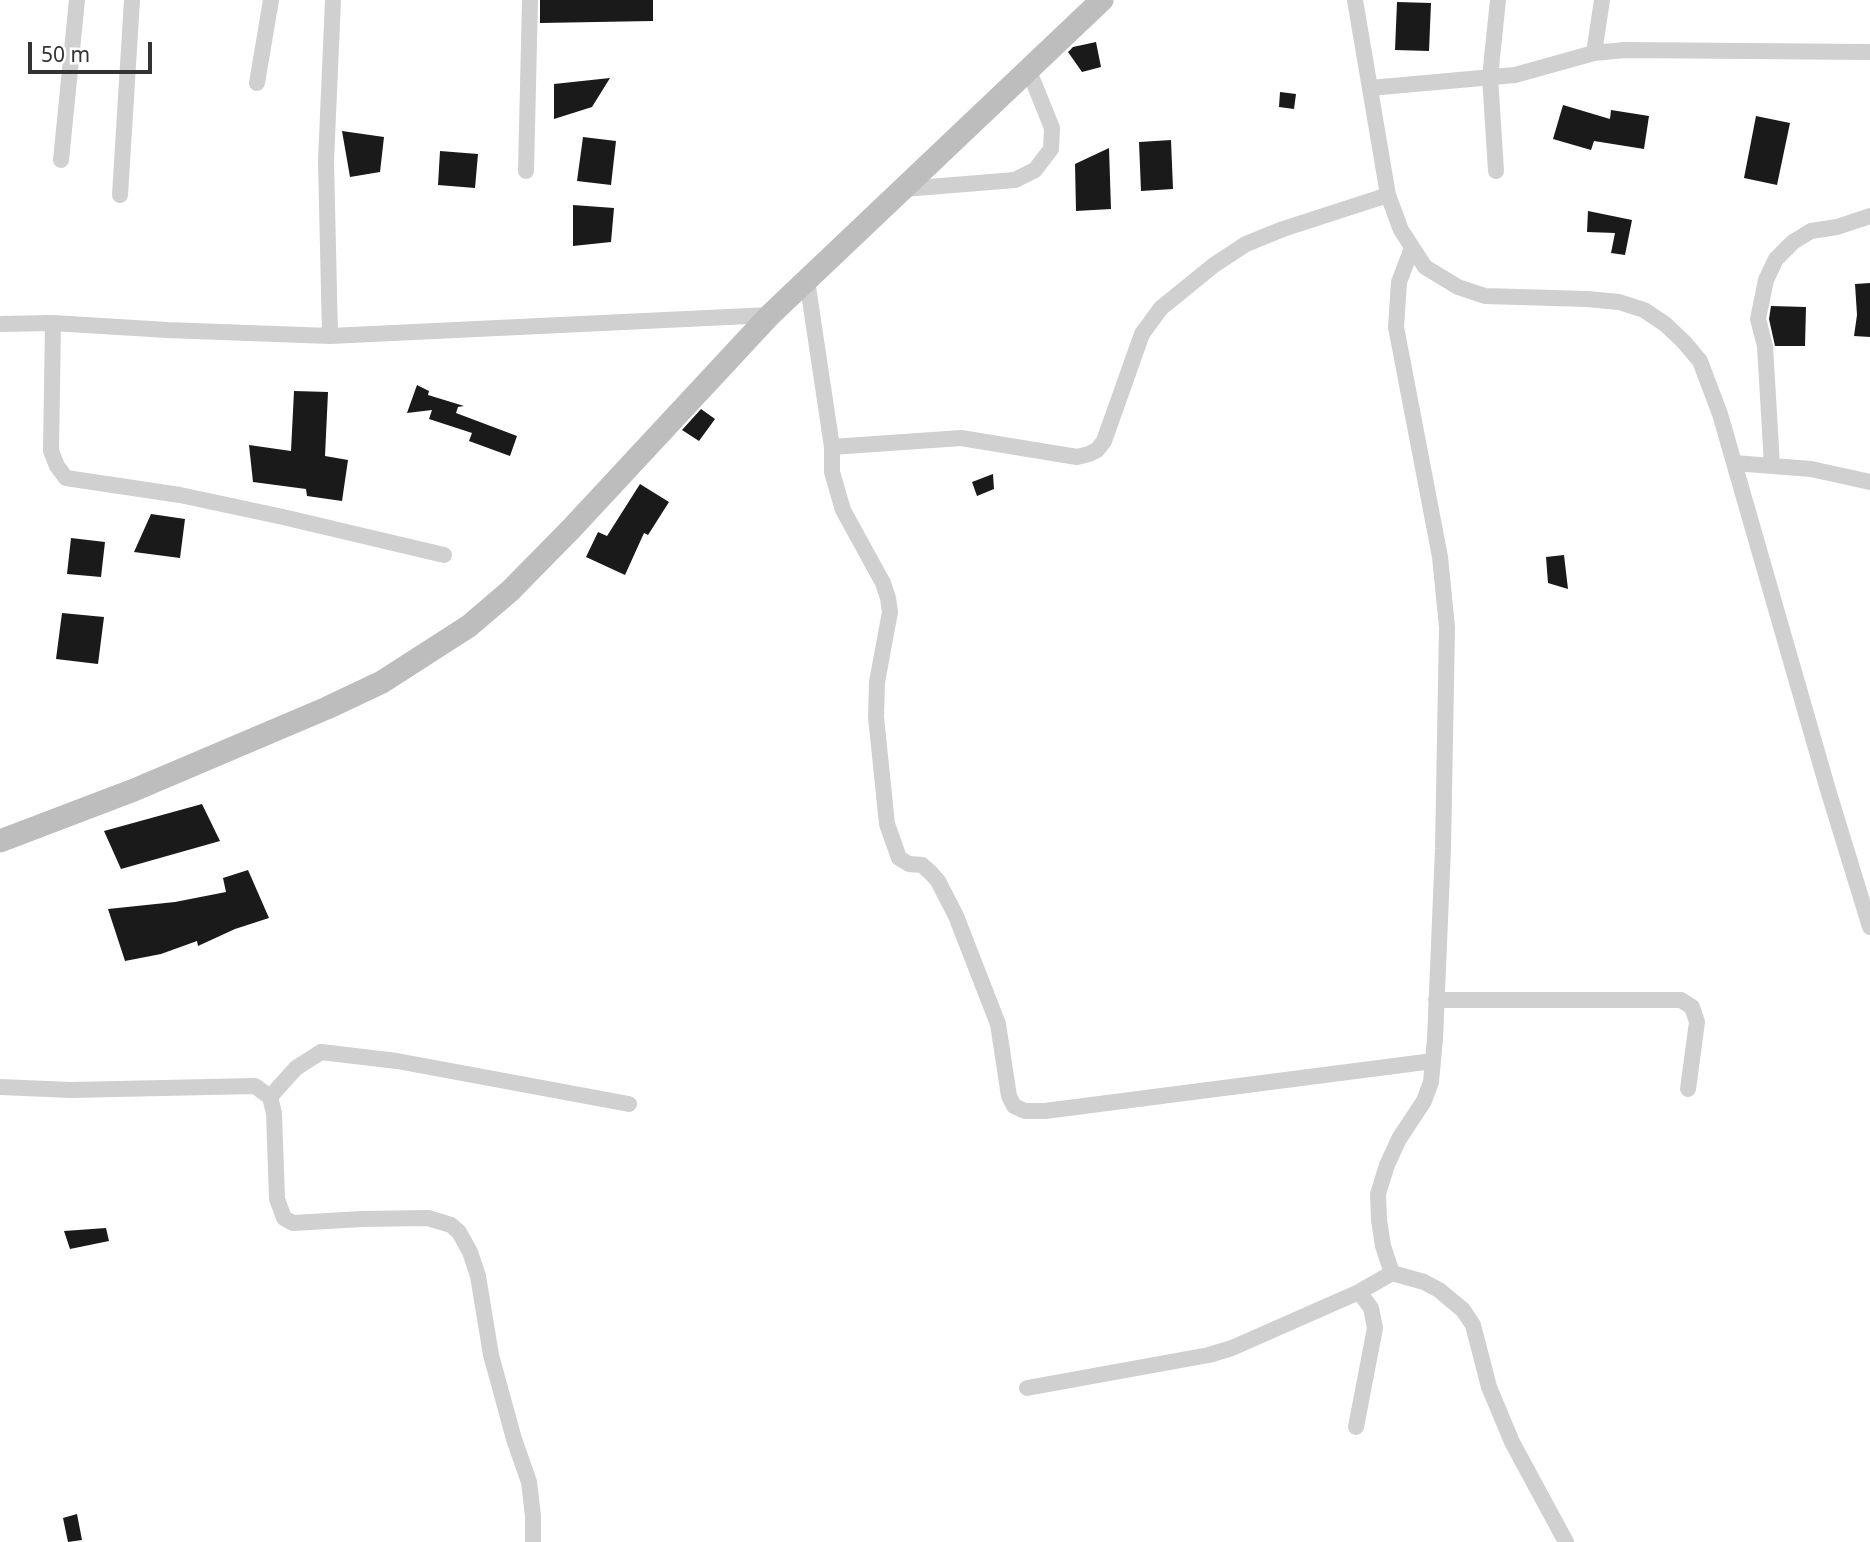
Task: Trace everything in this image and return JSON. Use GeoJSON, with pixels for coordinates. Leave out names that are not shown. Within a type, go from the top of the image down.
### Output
{"type":"FeatureCollection","features":[{"type":"Feature","properties":{"kind":"main road"},"geometry":{"type":"LineString","coordinates":[[0,841],[134,790],[327,708],[382,682],[469,626],[510,591],[562,538],[770,315],[1102,0]]}},
{"type":"Feature","properties":{"kind":"street"},"geometry":{"type":"LineString","coordinates":[[61,160],[77,0]]}},
{"type":"Feature","properties":{"kind":"street"},"geometry":{"type":"LineString","coordinates":[[120,195],[132,0]]}},
{"type":"Feature","properties":{"kind":"street"},"geometry":{"type":"LineString","coordinates":[[257,83],[271,0]]}},
{"type":"Feature","properties":{"kind":"street"},"geometry":{"type":"LineString","coordinates":[[330,336],[326,161],[332,0]]}},
{"type":"Feature","properties":{"kind":"street"},"geometry":{"type":"LineString","coordinates":[[526,171],[530,0]]}},
{"type":"Feature","properties":{"kind":"street"},"geometry":{"type":"LineString","coordinates":[[1355,0],[1388,195],[1401,230],[1426,267],[1441,278],[1485,296],[1619,302],[1644,310],[1665,324],[1700,361],[1720,414],[1870,927]]}},
{"type":"Feature","properties":{"kind":"street"},"geometry":{"type":"LineString","coordinates":[[1496,171],[1490,77],[1498,0]]}},
{"type":"Feature","properties":{"kind":"street"},"geometry":{"type":"LineString","coordinates":[[1594,53],[1602,0]]}},
{"type":"Feature","properties":{"kind":"street"},"geometry":{"type":"LineString","coordinates":[[1370,88],[1516,75],[1594,53],[1625,50],[1870,52]]}},
{"type":"Feature","properties":{"kind":"street"},"geometry":{"type":"LineString","coordinates":[[904,189],[1015,180],[1035,170],[1051,149],[1052,128],[1029,71]]}},
{"type":"Feature","properties":{"kind":"street"},"geometry":{"type":"LineString","coordinates":[[832,447],[961,438],[1077,457],[1089,454],[1097,450],[1104,441],[1142,334],[1161,308],[1214,265],[1246,244],[1283,229],[1388,195]]}},
{"type":"Feature","properties":{"kind":"street"},"geometry":{"type":"LineString","coordinates":[[1772,465],[1765,346],[1758,319],[1766,279],[1776,258],[1793,242],[1811,232],[1870,216]]}},
{"type":"Feature","properties":{"kind":"street"},"geometry":{"type":"LineString","coordinates":[[1392,1273],[1383,1246],[1378,1194],[1399,1139],[1424,1101],[1431,1082],[1443,849],[1447,627],[1438,545],[1396,327],[1399,282],[1412,248]]}},
{"type":"Feature","properties":{"kind":"street"},"geometry":{"type":"LineString","coordinates":[[807,280],[832,447],[832,472],[843,510],[883,583],[888,598],[890,612],[877,682],[876,717],[887,824],[900,858],[909,864],[922,866],[931,873],[956,916],[998,1024],[1009,1096],[1014,1106],[1026,1111],[1045,1111],[1433,1061]]}},
{"type":"Feature","properties":{"kind":"street"},"geometry":{"type":"LineString","coordinates":[[0,324],[53,323],[330,336],[770,315]]}},
{"type":"Feature","properties":{"kind":"street"},"geometry":{"type":"LineString","coordinates":[[53,323],[51,451],[66,478],[180,495],[444,555]]}},
{"type":"Feature","properties":{"kind":"street"},"geometry":{"type":"LineString","coordinates":[[1734,463],[1811,469],[1870,482]]}},
{"type":"Feature","properties":{"kind":"street"},"geometry":{"type":"LineString","coordinates":[[1436,1000],[1681,1000],[1692,1007],[1697,1022],[1688,1089]]}},
{"type":"Feature","properties":{"kind":"street"},"geometry":{"type":"LineString","coordinates":[[270,1097],[296,1068],[321,1052],[397,1061],[629,1104]]}},
{"type":"Feature","properties":{"kind":"street"},"geometry":{"type":"LineString","coordinates":[[0,1087],[71,1090],[255,1086],[270,1097],[274,1113],[277,1199],[284,1218],[293,1223],[428,1218],[451,1225],[459,1232],[470,1252],[478,1276],[491,1355],[529,1482],[533,1542]]}},
{"type":"Feature","properties":{"kind":"street"},"geometry":{"type":"LineString","coordinates":[[1027,1388],[1231,1348],[1359,1292],[1392,1273],[1424,1282],[1439,1290],[1463,1310],[1473,1325],[1489,1387],[1512,1442],[1566,1542]]}},
{"type":"Feature","properties":{"kind":"street"},"geometry":{"type":"LineString","coordinates":[[1356,1427],[1375,1328],[1371,1308],[1359,1292]]}},
{"type":"Feature","properties":{"kind":"building"},"geometry":{"type":"Polygon","coordinates":[[[540,0],[653,0],[653,21],[540,23],[540,0]]]}},
{"type":"Feature","properties":{"kind":"building"},"geometry":{"type":"Polygon","coordinates":[[[1397,2],[1431,3],[1429,51],[1395,50],[1397,2]]]}},
{"type":"Feature","properties":{"kind":"building"},"geometry":{"type":"Polygon","coordinates":[[[1096,42],[1101,67],[1082,72],[1068,52],[1073,47],[1096,42]]]}},
{"type":"Feature","properties":{"kind":"building"},"geometry":{"type":"Polygon","coordinates":[[[610,78],[592,107],[554,119],[554,84],[610,78]]]}},
{"type":"Feature","properties":{"kind":"building"},"geometry":{"type":"Polygon","coordinates":[[[1280,92],[1296,94],[1294,109],[1279,107],[1280,92]]]}},
{"type":"Feature","properties":{"kind":"building"},"geometry":{"type":"Polygon","coordinates":[[[1563,105],[1610,119],[1611,110],[1649,116],[1644,149],[1594,141],[1591,150],[1553,139],[1563,105]]]}},
{"type":"Feature","properties":{"kind":"building"},"geometry":{"type":"Polygon","coordinates":[[[1756,116],[1790,123],[1777,185],[1744,178],[1756,116]]]}},
{"type":"Feature","properties":{"kind":"building"},"geometry":{"type":"Polygon","coordinates":[[[342,131],[384,137],[380,172],[350,177],[342,131]]]}},
{"type":"Feature","properties":{"kind":"building"},"geometry":{"type":"Polygon","coordinates":[[[583,137],[616,141],[611,185],[577,181],[583,137]]]}},
{"type":"Feature","properties":{"kind":"building"},"geometry":{"type":"Polygon","coordinates":[[[1171,140],[1173,189],[1141,191],[1139,142],[1171,140]]]}},
{"type":"Feature","properties":{"kind":"building"},"geometry":{"type":"Polygon","coordinates":[[[1109,148],[1111,209],[1076,211],[1075,164],[1109,148]]]}},
{"type":"Feature","properties":{"kind":"building"},"geometry":{"type":"Polygon","coordinates":[[[440,151],[478,154],[475,188],[438,185],[440,151]]]}},
{"type":"Feature","properties":{"kind":"building"},"geometry":{"type":"Polygon","coordinates":[[[573,205],[614,208],[611,242],[573,246],[573,205]]]}},
{"type":"Feature","properties":{"kind":"building"},"geometry":{"type":"Polygon","coordinates":[[[1588,211],[1632,220],[1625,255],[1611,253],[1615,233],[1587,232],[1588,211]]]}},
{"type":"Feature","properties":{"kind":"building"},"geometry":{"type":"Polygon","coordinates":[[[1870,283],[1870,337],[1854,336],[1857,315],[1855,284],[1870,283]]]}},
{"type":"Feature","properties":{"kind":"building"},"geometry":{"type":"Polygon","coordinates":[[[1771,306],[1806,307],[1805,346],[1775,346],[1769,319],[1771,306]]]}},
{"type":"Feature","properties":{"kind":"building"},"geometry":{"type":"Polygon","coordinates":[[[417,385],[429,391],[428,395],[464,406],[458,407],[456,413],[517,436],[510,456],[469,441],[472,433],[429,419],[432,410],[407,413],[417,385]]]}},
{"type":"Feature","properties":{"kind":"building"},"geometry":{"type":"Polygon","coordinates":[[[294,391],[328,392],[325,456],[348,460],[342,501],[307,496],[306,489],[253,482],[249,445],[291,451],[294,391]]]}},
{"type":"Feature","properties":{"kind":"building"},"geometry":{"type":"Polygon","coordinates":[[[701,409],[715,419],[699,441],[682,430],[701,409]]]}},
{"type":"Feature","properties":{"kind":"building"},"geometry":{"type":"Polygon","coordinates":[[[993,474],[994,489],[977,496],[972,482],[993,474]]]}},
{"type":"Feature","properties":{"kind":"building"},"geometry":{"type":"Polygon","coordinates":[[[640,484],[669,502],[648,535],[644,533],[625,575],[586,557],[598,532],[607,536],[640,484]]]}},
{"type":"Feature","properties":{"kind":"building"},"geometry":{"type":"Polygon","coordinates":[[[151,514],[185,519],[180,558],[134,552],[151,514]]]}},
{"type":"Feature","properties":{"kind":"building"},"geometry":{"type":"Polygon","coordinates":[[[71,538],[105,542],[101,577],[67,574],[71,538]]]}},
{"type":"Feature","properties":{"kind":"building"},"geometry":{"type":"Polygon","coordinates":[[[1564,555],[1568,589],[1548,583],[1546,557],[1564,555]]]}},
{"type":"Feature","properties":{"kind":"building"},"geometry":{"type":"Polygon","coordinates":[[[62,613],[104,617],[98,664],[56,659],[62,613]]]}},
{"type":"Feature","properties":{"kind":"building"},"geometry":{"type":"Polygon","coordinates":[[[202,804],[220,841],[121,869],[104,831],[202,804]]]}},
{"type":"Feature","properties":{"kind":"building"},"geometry":{"type":"Polygon","coordinates":[[[248,870],[269,918],[235,929],[198,946],[197,941],[161,954],[125,961],[108,909],[175,902],[226,892],[223,878],[248,870]]]}},
{"type":"Feature","properties":{"kind":"building"},"geometry":{"type":"Polygon","coordinates":[[[106,1228],[109,1241],[70,1249],[64,1231],[106,1228]]]}},
{"type":"Feature","properties":{"kind":"building"},"geometry":{"type":"Polygon","coordinates":[[[77,1514],[82,1540],[68,1542],[63,1518],[77,1514]]]}}]}
